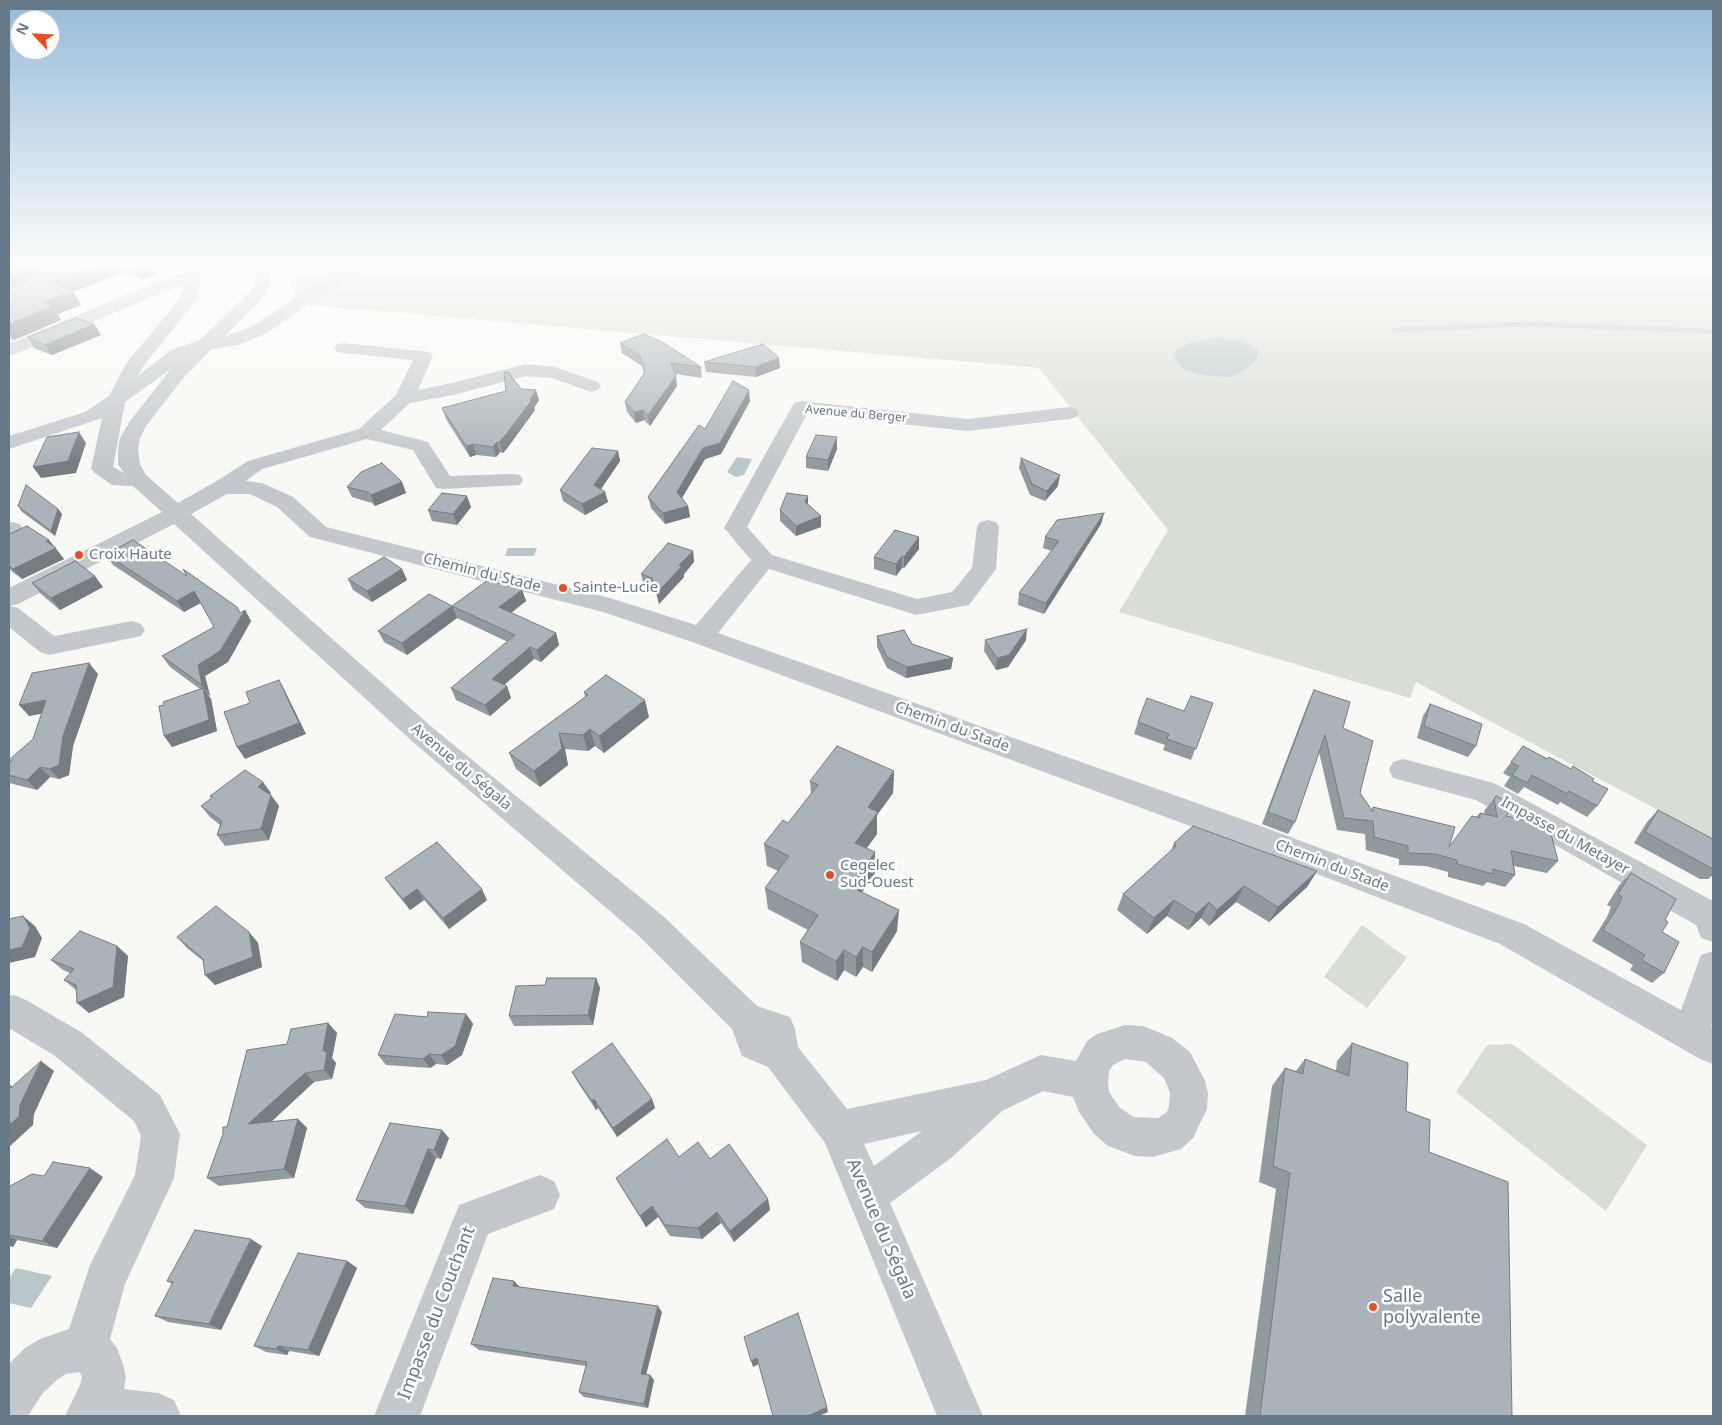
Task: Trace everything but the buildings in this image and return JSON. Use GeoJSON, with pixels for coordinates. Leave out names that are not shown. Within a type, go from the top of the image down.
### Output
{"type":"FeatureCollection","features":[{"type":"Feature","properties":{"kind":"street"},"geometry":{"type":"LineString","coordinates":[[9,350],[53,332]]}},
{"type":"Feature","properties":{"kind":"street"},"geometry":{"type":"LineString","coordinates":[[162,332],[134,366],[116,400],[102,469],[120,480],[138,479],[130,464],[128,449],[130,438],[154,401],[218,332]]}},
{"type":"Feature","properties":{"kind":"street"},"geometry":{"type":"LineString","coordinates":[[9,444],[92,416],[177,354],[205,344],[232,341],[255,332]]}},
{"type":"Feature","properties":{"kind":"street"},"geometry":{"type":"LineString","coordinates":[[9,598],[176,513],[223,487],[255,465],[366,434],[404,398],[424,356],[343,348]]}},
{"type":"Feature","properties":{"kind":"street"},"geometry":{"type":"LineString","coordinates":[[404,398],[453,389],[526,370],[555,373],[591,386]]}},
{"type":"Feature","properties":{"kind":"street","name":"Avenue du Berger"},"geometry":{"type":"LineString","coordinates":[[764,560],[735,528],[801,407],[968,425],[1069,413]]}},
{"type":"Feature","properties":{"kind":"street"},"geometry":{"type":"LineString","coordinates":[[366,434],[421,446],[444,483],[512,480]]}},
{"type":"Feature","properties":{"kind":"street","name":"Avenue du Ségala"},"geometry":{"type":"LineString","coordinates":[[138,479],[422,735],[651,926],[746,1019],[755,1044],[781,1054],[839,1130],[960,1416]]}},
{"type":"Feature","properties":{"kind":"street","name":"Chemin du Stade"},"geometry":{"type":"LineString","coordinates":[[223,487],[254,488],[285,502],[318,532],[610,606],[701,636],[1230,827],[1512,934],[1702,1040]]}},
{"type":"Feature","properties":{"kind":"street"},"geometry":{"type":"LineString","coordinates":[[701,636],[764,560],[916,607],[960,599],[984,569],[988,526]]}},
{"type":"Feature","properties":{"kind":"street"},"geometry":{"type":"LineString","coordinates":[[9,614],[49,646],[132,630]]}},
{"type":"Feature","properties":{"kind":"street","name":"Impasse du Metayer"},"geometry":{"type":"LineString","coordinates":[[1403,770],[1484,791],[1710,916],[1713,928]]}},
{"type":"Feature","properties":{"kind":"street"},"geometry":{"type":"LineString","coordinates":[[1702,1040],[1713,966]]}},
{"type":"Feature","properties":{"kind":"street"},"geometry":{"type":"LineString","coordinates":[[9,1012],[14,1012],[68,1044],[147,1108],[161,1134],[154,1178],[105,1280],[85,1350]]}},
{"type":"Feature","properties":{"kind":"street"},"geometry":{"type":"LineString","coordinates":[[839,1130],[989,1098],[1041,1073],[1090,1082]]}},
{"type":"Feature","properties":{"kind":"street"},"geometry":{"type":"LineString","coordinates":[[867,1196],[937,1144],[989,1098]]}},
{"type":"Feature","properties":{"kind":"street","name":"Impasse du Couchant"},"geometry":{"type":"LineString","coordinates":[[397,1416],[473,1219],[540,1195]]}},
{"type":"Feature","properties":{"kind":"street"},"geometry":{"type":"LineString","coordinates":[[11,1398],[26,1378],[41,1364],[56,1355],[72,1350],[85,1350],[95,1355],[101,1364],[104,1376],[101,1392],[91,1412],[158,1416]]}},
{"type":"Feature","properties":{"kind":"shaded area"},"geometry":{"type":"Polygon","coordinates":[[[616,332],[1713,332],[1713,839],[1416,682],[1410,698],[1119,612],[1168,530],[1039,368],[616,332]]]}},
{"type":"Feature","properties":{"kind":"shaded area"},"geometry":{"type":"Polygon","coordinates":[[[1215,338],[1242,340],[1258,350],[1257,359],[1247,369],[1230,377],[1201,375],[1183,369],[1174,357],[1177,349],[1190,343],[1215,338]]]}},
{"type":"Feature","properties":{"kind":"shaded area"},"geometry":{"type":"Polygon","coordinates":[[[737,457],[752,459],[744,475],[736,477],[727,472],[737,457]]]}},
{"type":"Feature","properties":{"kind":"shaded area"},"geometry":{"type":"Polygon","coordinates":[[[508,548],[537,548],[534,556],[505,556],[508,548]]]}},
{"type":"Feature","properties":{"kind":"shaded area"},"geometry":{"type":"Polygon","coordinates":[[[1362,925],[1407,958],[1367,1008],[1324,977],[1362,925]]]}},
{"type":"Feature","properties":{"kind":"shaded area"},"geometry":{"type":"Polygon","coordinates":[[[1512,1044],[1647,1145],[1606,1211],[1456,1092],[1487,1045],[1512,1044]]]}},
{"type":"Feature","properties":{"kind":"shaded area"},"geometry":{"type":"Polygon","coordinates":[[[16,1268],[52,1276],[31,1308],[9,1303],[9,1278],[16,1268]]]}},
{"type":"Feature","properties":{"kind":"place","name":"Croix Haute"},"geometry":{"type":"Point","coordinates":[79,555]}},
{"type":"Feature","properties":{"kind":"place","name":"Sainte-Lucie"},"geometry":{"type":"Point","coordinates":[563,588]}},
{"type":"Feature","properties":{"kind":"place","name":"Cegelec Sud-Ouest"},"geometry":{"type":"Point","coordinates":[830,875]}},
{"type":"Feature","properties":{"kind":"place","name":"Salle polyvalente"},"geometry":{"type":"Point","coordinates":[1373,1307]}}]}
